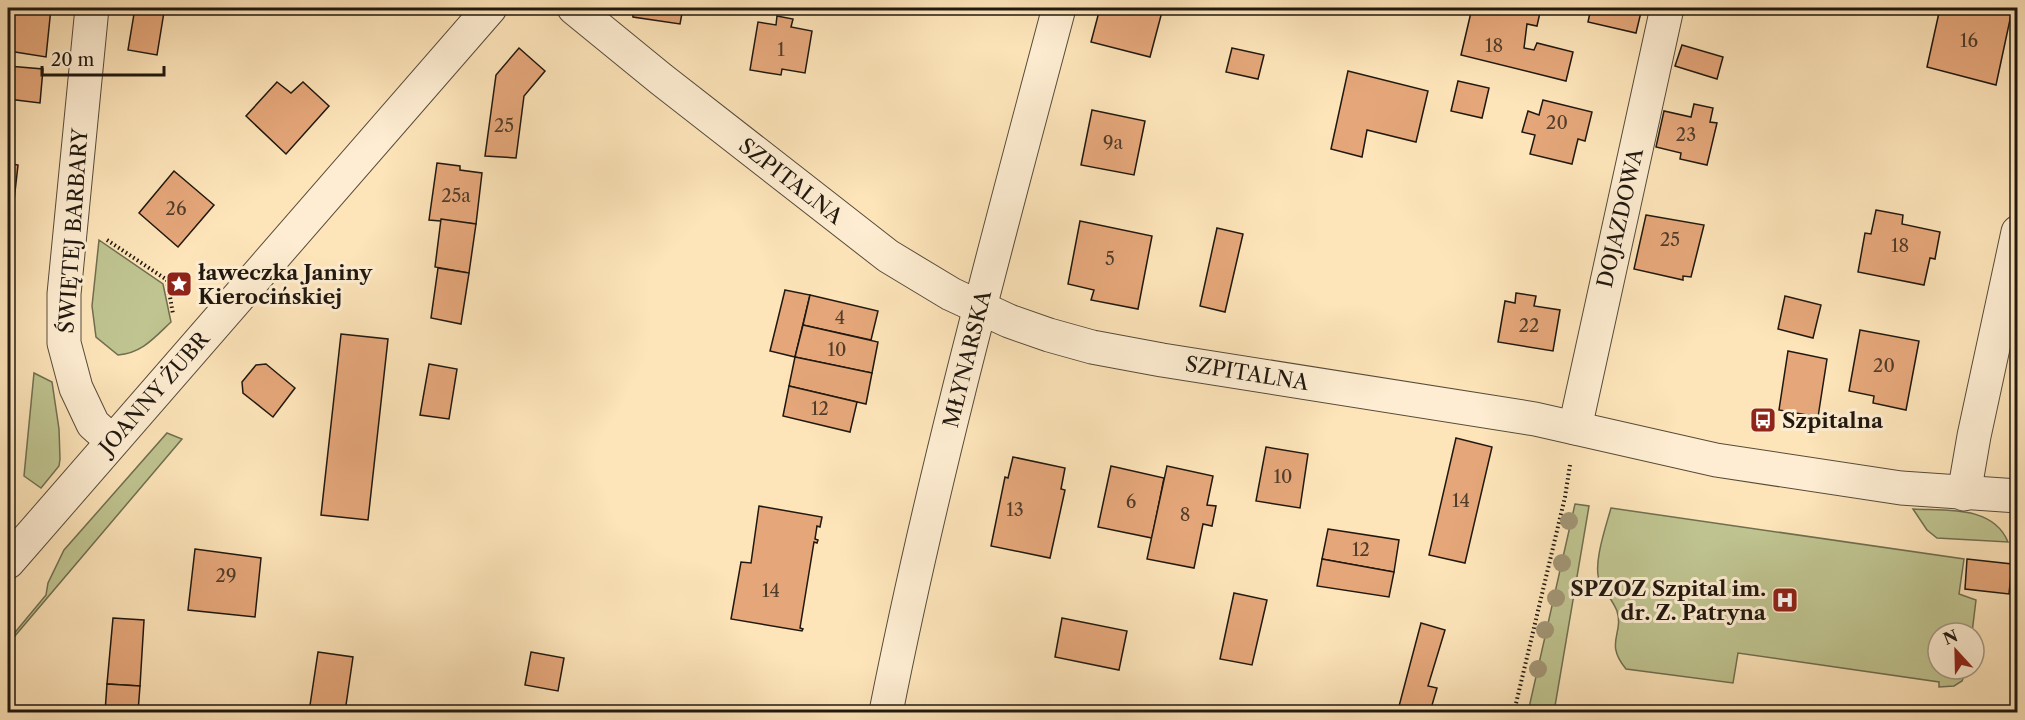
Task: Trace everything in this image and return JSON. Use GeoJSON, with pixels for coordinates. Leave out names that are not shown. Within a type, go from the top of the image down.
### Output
{"type":"FeatureCollection","features":[{"type":"Feature","properties":{"kind":"street","name":"ŚWIĘTEJ BARBARY"},"geometry":{"type":"LineString","coordinates":[[92,8],[64,294],[64,343],[76,388],[93,424],[112,441]]}},
{"type":"Feature","properties":{"kind":"street","name":"JOANNY ŻUBR"},"geometry":{"type":"LineString","coordinates":[[8,562],[490,8]]}},
{"type":"Feature","properties":{"kind":"street","name":"SZPITALNA"},"geometry":{"type":"LineString","coordinates":[[574,8],[661,79],[888,255],[930,282],[979,308],[1031,329],[1092,347],[1470,407],[1716,460],[1890,487],[2018,496]]}},
{"type":"Feature","properties":{"kind":"street","name":"MŁYNARSKA"},"geometry":{"type":"LineString","coordinates":[[886,712],[905,620],[979,308],[1059,8]]}},
{"type":"Feature","properties":{"kind":"street","name":"DOJAZDOWA"},"geometry":{"type":"LineString","coordinates":[[1575,428],[1667,8]]}},
{"type":"Feature","properties":{"kind":"street"},"geometry":{"type":"LineString","coordinates":[[1964,494],[1974,436],[2018,232]]}},
{"type":"Feature","properties":{"kind":"path"},"geometry":{"type":"LineString","coordinates":[[103,238],[167,280],[174,320]]}},
{"type":"Feature","properties":{"kind":"path"},"geometry":{"type":"LineString","coordinates":[[1514,712],[1565,497],[1575,428]]}},
{"type":"Feature","properties":{"kind":"green space"},"geometry":{"type":"Polygon","coordinates":[[[99,240],[163,284],[171,322],[147,344],[126,354],[118,355],[96,337],[92,306],[99,240]]]}},
{"type":"Feature","properties":{"kind":"green space"},"geometry":{"type":"Polygon","coordinates":[[[34,373],[52,382],[59,429],[59,466],[41,488],[24,476],[34,373]]]}},
{"type":"Feature","properties":{"kind":"green space"},"geometry":{"type":"Polygon","coordinates":[[[167,433],[182,439],[14,637],[12,636],[46,595],[48,583],[64,550],[167,433]]]}},
{"type":"Feature","properties":{"kind":"green space"},"geometry":{"type":"Polygon","coordinates":[[[1575,504],[1589,506],[1554,712],[1528,712],[1575,504]]]}},
{"type":"Feature","properties":{"kind":"green space"},"geometry":{"type":"Polygon","coordinates":[[[1611,508],[1964,559],[1959,594],[1976,600],[1973,621],[1926,621],[1926,680],[1738,653],[1733,683],[1626,669],[1616,652],[1617,611],[1598,575],[1601,546],[1611,508]]]}},
{"type":"Feature","properties":{"kind":"green space"},"geometry":{"type":"Polygon","coordinates":[[[1913,509],[1967,512],[1980,516],[2001,530],[2008,542],[1937,538],[1927,530],[1913,509]]]}},
{"type":"Feature","properties":{"kind":"green space"},"geometry":{"type":"Polygon","coordinates":[[[1932,681],[1962,681],[1954,686],[1939,687],[1939,682],[1932,681]]]}},
{"type":"Feature","properties":{"kind":"building"},"geometry":{"type":"Polygon","coordinates":[[[14,8],[51,8],[46,57],[9,51],[14,8]]]}},
{"type":"Feature","properties":{"kind":"building"},"geometry":{"type":"Polygon","coordinates":[[[135,8],[164,12],[157,55],[128,50],[135,8]]]}},
{"type":"Feature","properties":{"kind":"building"},"geometry":{"type":"Polygon","coordinates":[[[632,8],[683,8],[680,24],[633,17],[632,8]]]}},
{"type":"Feature","properties":{"kind":"building"},"geometry":{"type":"Polygon","coordinates":[[[1100,8],[1163,8],[1150,57],[1091,42],[1100,8]]]}},
{"type":"Feature","properties":{"kind":"building"},"geometry":{"type":"Polygon","coordinates":[[[1472,8],[1541,8],[1537,26],[1527,24],[1524,48],[1534,50],[1537,43],[1573,52],[1566,81],[1461,55],[1472,8]]]}},
{"type":"Feature","properties":{"kind":"building"},"geometry":{"type":"Polygon","coordinates":[[[1591,8],[1642,8],[1636,33],[1588,22],[1591,8]]]}},
{"type":"Feature","properties":{"kind":"building"},"geometry":{"type":"Polygon","coordinates":[[[1940,8],[1986,8],[2011,15],[1996,85],[1927,67],[1940,8]]]}},
{"type":"Feature","properties":{"kind":"building"},"geometry":{"type":"Polygon","coordinates":[[[777,16],[793,19],[791,27],[812,31],[805,73],[782,69],[781,75],[750,70],[758,22],[776,25],[777,16]]]}},
{"type":"Feature","properties":{"kind":"building"},"geometry":{"type":"Polygon","coordinates":[[[1682,45],[1723,57],[1717,79],[1675,66],[1682,45]]]}},
{"type":"Feature","properties":{"kind":"building"},"geometry":{"type":"Polygon","coordinates":[[[519,48],[545,71],[524,96],[516,158],[485,156],[496,75],[519,48]]]}},
{"type":"Feature","properties":{"kind":"building"},"geometry":{"type":"Polygon","coordinates":[[[1232,48],[1264,55],[1258,79],[1226,72],[1232,48]]]}},
{"type":"Feature","properties":{"kind":"building"},"geometry":{"type":"Polygon","coordinates":[[[8,66],[43,69],[40,103],[8,99],[8,66]]]}},
{"type":"Feature","properties":{"kind":"building"},"geometry":{"type":"Polygon","coordinates":[[[1348,71],[1428,91],[1416,142],[1367,130],[1362,157],[1331,149],[1348,71]]]}},
{"type":"Feature","properties":{"kind":"building"},"geometry":{"type":"Polygon","coordinates":[[[1458,81],[1489,88],[1482,118],[1451,111],[1458,81]]]}},
{"type":"Feature","properties":{"kind":"building"},"geometry":{"type":"Polygon","coordinates":[[[277,82],[291,93],[303,82],[329,106],[286,154],[246,116],[277,82]]]}},
{"type":"Feature","properties":{"kind":"building"},"geometry":{"type":"Polygon","coordinates":[[[1543,100],[1592,112],[1585,141],[1578,139],[1572,164],[1530,154],[1535,135],[1522,132],[1528,111],[1539,115],[1543,100]]]}},
{"type":"Feature","properties":{"kind":"building"},"geometry":{"type":"Polygon","coordinates":[[[1694,104],[1713,108],[1710,122],[1717,123],[1707,165],[1680,159],[1681,153],[1656,147],[1664,111],[1691,117],[1694,104]]]}},
{"type":"Feature","properties":{"kind":"building"},"geometry":{"type":"Polygon","coordinates":[[[1092,110],[1145,121],[1134,175],[1081,165],[1092,110]]]}},
{"type":"Feature","properties":{"kind":"building"},"geometry":{"type":"Polygon","coordinates":[[[8,163],[18,165],[10,236],[8,236],[8,163]]]}},
{"type":"Feature","properties":{"kind":"building"},"geometry":{"type":"Polygon","coordinates":[[[437,163],[460,166],[460,170],[482,173],[476,224],[429,220],[437,163]]]}},
{"type":"Feature","properties":{"kind":"building"},"geometry":{"type":"Polygon","coordinates":[[[174,171],[214,205],[178,247],[139,213],[174,171]]]}},
{"type":"Feature","properties":{"kind":"building"},"geometry":{"type":"Polygon","coordinates":[[[1876,210],[1903,215],[1902,224],[1940,232],[1935,259],[1930,258],[1924,285],[1858,272],[1865,233],[1871,234],[1876,210]]]}},
{"type":"Feature","properties":{"kind":"building"},"geometry":{"type":"Polygon","coordinates":[[[1646,215],[1704,225],[1691,277],[1683,276],[1683,280],[1634,269],[1646,215]]]}},
{"type":"Feature","properties":{"kind":"building"},"geometry":{"type":"Polygon","coordinates":[[[441,219],[476,224],[469,273],[435,267],[441,219]]]}},
{"type":"Feature","properties":{"kind":"building"},"geometry":{"type":"Polygon","coordinates":[[[1080,221],[1152,236],[1138,309],[1091,300],[1094,290],[1068,284],[1080,221]]]}},
{"type":"Feature","properties":{"kind":"building"},"geometry":{"type":"Polygon","coordinates":[[[1217,228],[1243,234],[1225,312],[1200,306],[1217,228]]]}},
{"type":"Feature","properties":{"kind":"building"},"geometry":{"type":"Polygon","coordinates":[[[438,268],[469,273],[461,324],[431,318],[438,268]]]}},
{"type":"Feature","properties":{"kind":"building"},"geometry":{"type":"Polygon","coordinates":[[[785,290],[810,295],[795,357],[770,351],[785,290]]]}},
{"type":"Feature","properties":{"kind":"building"},"geometry":{"type":"Polygon","coordinates":[[[1516,293],[1536,296],[1534,306],[1560,310],[1553,351],[1498,342],[1505,301],[1515,303],[1516,293]]]}},
{"type":"Feature","properties":{"kind":"building"},"geometry":{"type":"Polygon","coordinates":[[[810,295],[878,311],[871,340],[803,325],[810,295]]]}},
{"type":"Feature","properties":{"kind":"building"},"geometry":{"type":"Polygon","coordinates":[[[1785,296],[1821,305],[1813,338],[1778,329],[1785,296]]]}},
{"type":"Feature","properties":{"kind":"building"},"geometry":{"type":"Polygon","coordinates":[[[803,325],[878,342],[872,373],[795,357],[803,325]]]}},
{"type":"Feature","properties":{"kind":"building"},"geometry":{"type":"Polygon","coordinates":[[[1860,330],[1919,341],[1906,410],[1873,403],[1874,396],[1849,391],[1860,330]]]}},
{"type":"Feature","properties":{"kind":"building"},"geometry":{"type":"Polygon","coordinates":[[[341,334],[388,339],[368,520],[321,515],[341,334]]]}},
{"type":"Feature","properties":{"kind":"building"},"geometry":{"type":"Polygon","coordinates":[[[1788,351],[1827,359],[1818,417],[1779,410],[1788,351]]]}},
{"type":"Feature","properties":{"kind":"building"},"geometry":{"type":"Polygon","coordinates":[[[795,357],[872,373],[866,404],[789,386],[795,357]]]}},
{"type":"Feature","properties":{"kind":"building"},"geometry":{"type":"Polygon","coordinates":[[[266,364],[295,388],[273,417],[243,393],[242,382],[256,365],[266,364]]]}},
{"type":"Feature","properties":{"kind":"building"},"geometry":{"type":"Polygon","coordinates":[[[429,364],[457,369],[449,419],[420,415],[429,364]]]}},
{"type":"Feature","properties":{"kind":"building"},"geometry":{"type":"Polygon","coordinates":[[[789,386],[857,402],[850,432],[783,416],[789,386]]]}},
{"type":"Feature","properties":{"kind":"building"},"geometry":{"type":"Polygon","coordinates":[[[1456,438],[1492,447],[1465,563],[1429,555],[1456,438]]]}},
{"type":"Feature","properties":{"kind":"building"},"geometry":{"type":"Polygon","coordinates":[[[1266,447],[1308,454],[1300,508],[1256,501],[1266,447]]]}},
{"type":"Feature","properties":{"kind":"building"},"geometry":{"type":"Polygon","coordinates":[[[1013,457],[1065,468],[1061,489],[1065,490],[1050,558],[991,546],[1005,477],[1008,478],[1013,457]]]}},
{"type":"Feature","properties":{"kind":"building"},"geometry":{"type":"Polygon","coordinates":[[[1111,466],[1164,478],[1152,538],[1098,527],[1111,466]]]}},
{"type":"Feature","properties":{"kind":"building"},"geometry":{"type":"Polygon","coordinates":[[[1167,466],[1213,476],[1207,505],[1216,506],[1212,526],[1203,524],[1194,568],[1147,559],[1167,466]]]}},
{"type":"Feature","properties":{"kind":"building"},"geometry":{"type":"Polygon","coordinates":[[[759,506],[822,517],[820,527],[817,526],[815,539],[818,540],[817,543],[814,542],[800,628],[803,629],[802,631],[731,619],[741,562],[751,563],[759,506]]]}},
{"type":"Feature","properties":{"kind":"building"},"geometry":{"type":"Polygon","coordinates":[[[1328,529],[1399,540],[1394,572],[1322,559],[1328,529]]]}},
{"type":"Feature","properties":{"kind":"building"},"geometry":{"type":"Polygon","coordinates":[[[195,549],[261,558],[255,617],[188,610],[195,549]]]}},
{"type":"Feature","properties":{"kind":"building"},"geometry":{"type":"Polygon","coordinates":[[[1322,559],[1394,572],[1389,597],[1317,586],[1322,559]]]}},
{"type":"Feature","properties":{"kind":"building"},"geometry":{"type":"Polygon","coordinates":[[[1967,559],[2012,564],[2009,594],[1965,589],[1967,559]]]}},
{"type":"Feature","properties":{"kind":"building"},"geometry":{"type":"Polygon","coordinates":[[[1234,593],[1267,600],[1252,665],[1220,659],[1234,593]]]}},
{"type":"Feature","properties":{"kind":"building"},"geometry":{"type":"Polygon","coordinates":[[[113,618],[144,620],[140,686],[107,684],[113,618]]]}},
{"type":"Feature","properties":{"kind":"building"},"geometry":{"type":"Polygon","coordinates":[[[1062,618],[1127,631],[1119,670],[1055,657],[1062,618]]]}},
{"type":"Feature","properties":{"kind":"building"},"geometry":{"type":"Polygon","coordinates":[[[1421,623],[1445,630],[1428,686],[1437,688],[1430,712],[1406,712],[1398,710],[1421,623]]]}},
{"type":"Feature","properties":{"kind":"building"},"geometry":{"type":"Polygon","coordinates":[[[318,652],[353,657],[345,712],[309,712],[318,652]]]}},
{"type":"Feature","properties":{"kind":"building"},"geometry":{"type":"Polygon","coordinates":[[[531,652],[564,658],[558,691],[525,685],[531,652]]]}},
{"type":"Feature","properties":{"kind":"building"},"geometry":{"type":"Polygon","coordinates":[[[107,684],[140,686],[138,712],[105,712],[107,684]]]}},
{"type":"Feature","properties":{"kind":"place","name":"ławeczka Janiny Kierocińskiej"},"geometry":{"type":"Point","coordinates":[179,284]}},
{"type":"Feature","properties":{"kind":"place","name":"Szpitalna"},"geometry":{"type":"Point","coordinates":[1763,420]}},
{"type":"Feature","properties":{"kind":"place","name":"SPZOZ Szpital im. dr. Z. Patryna"},"geometry":{"type":"Point","coordinates":[1785,600]}}]}
